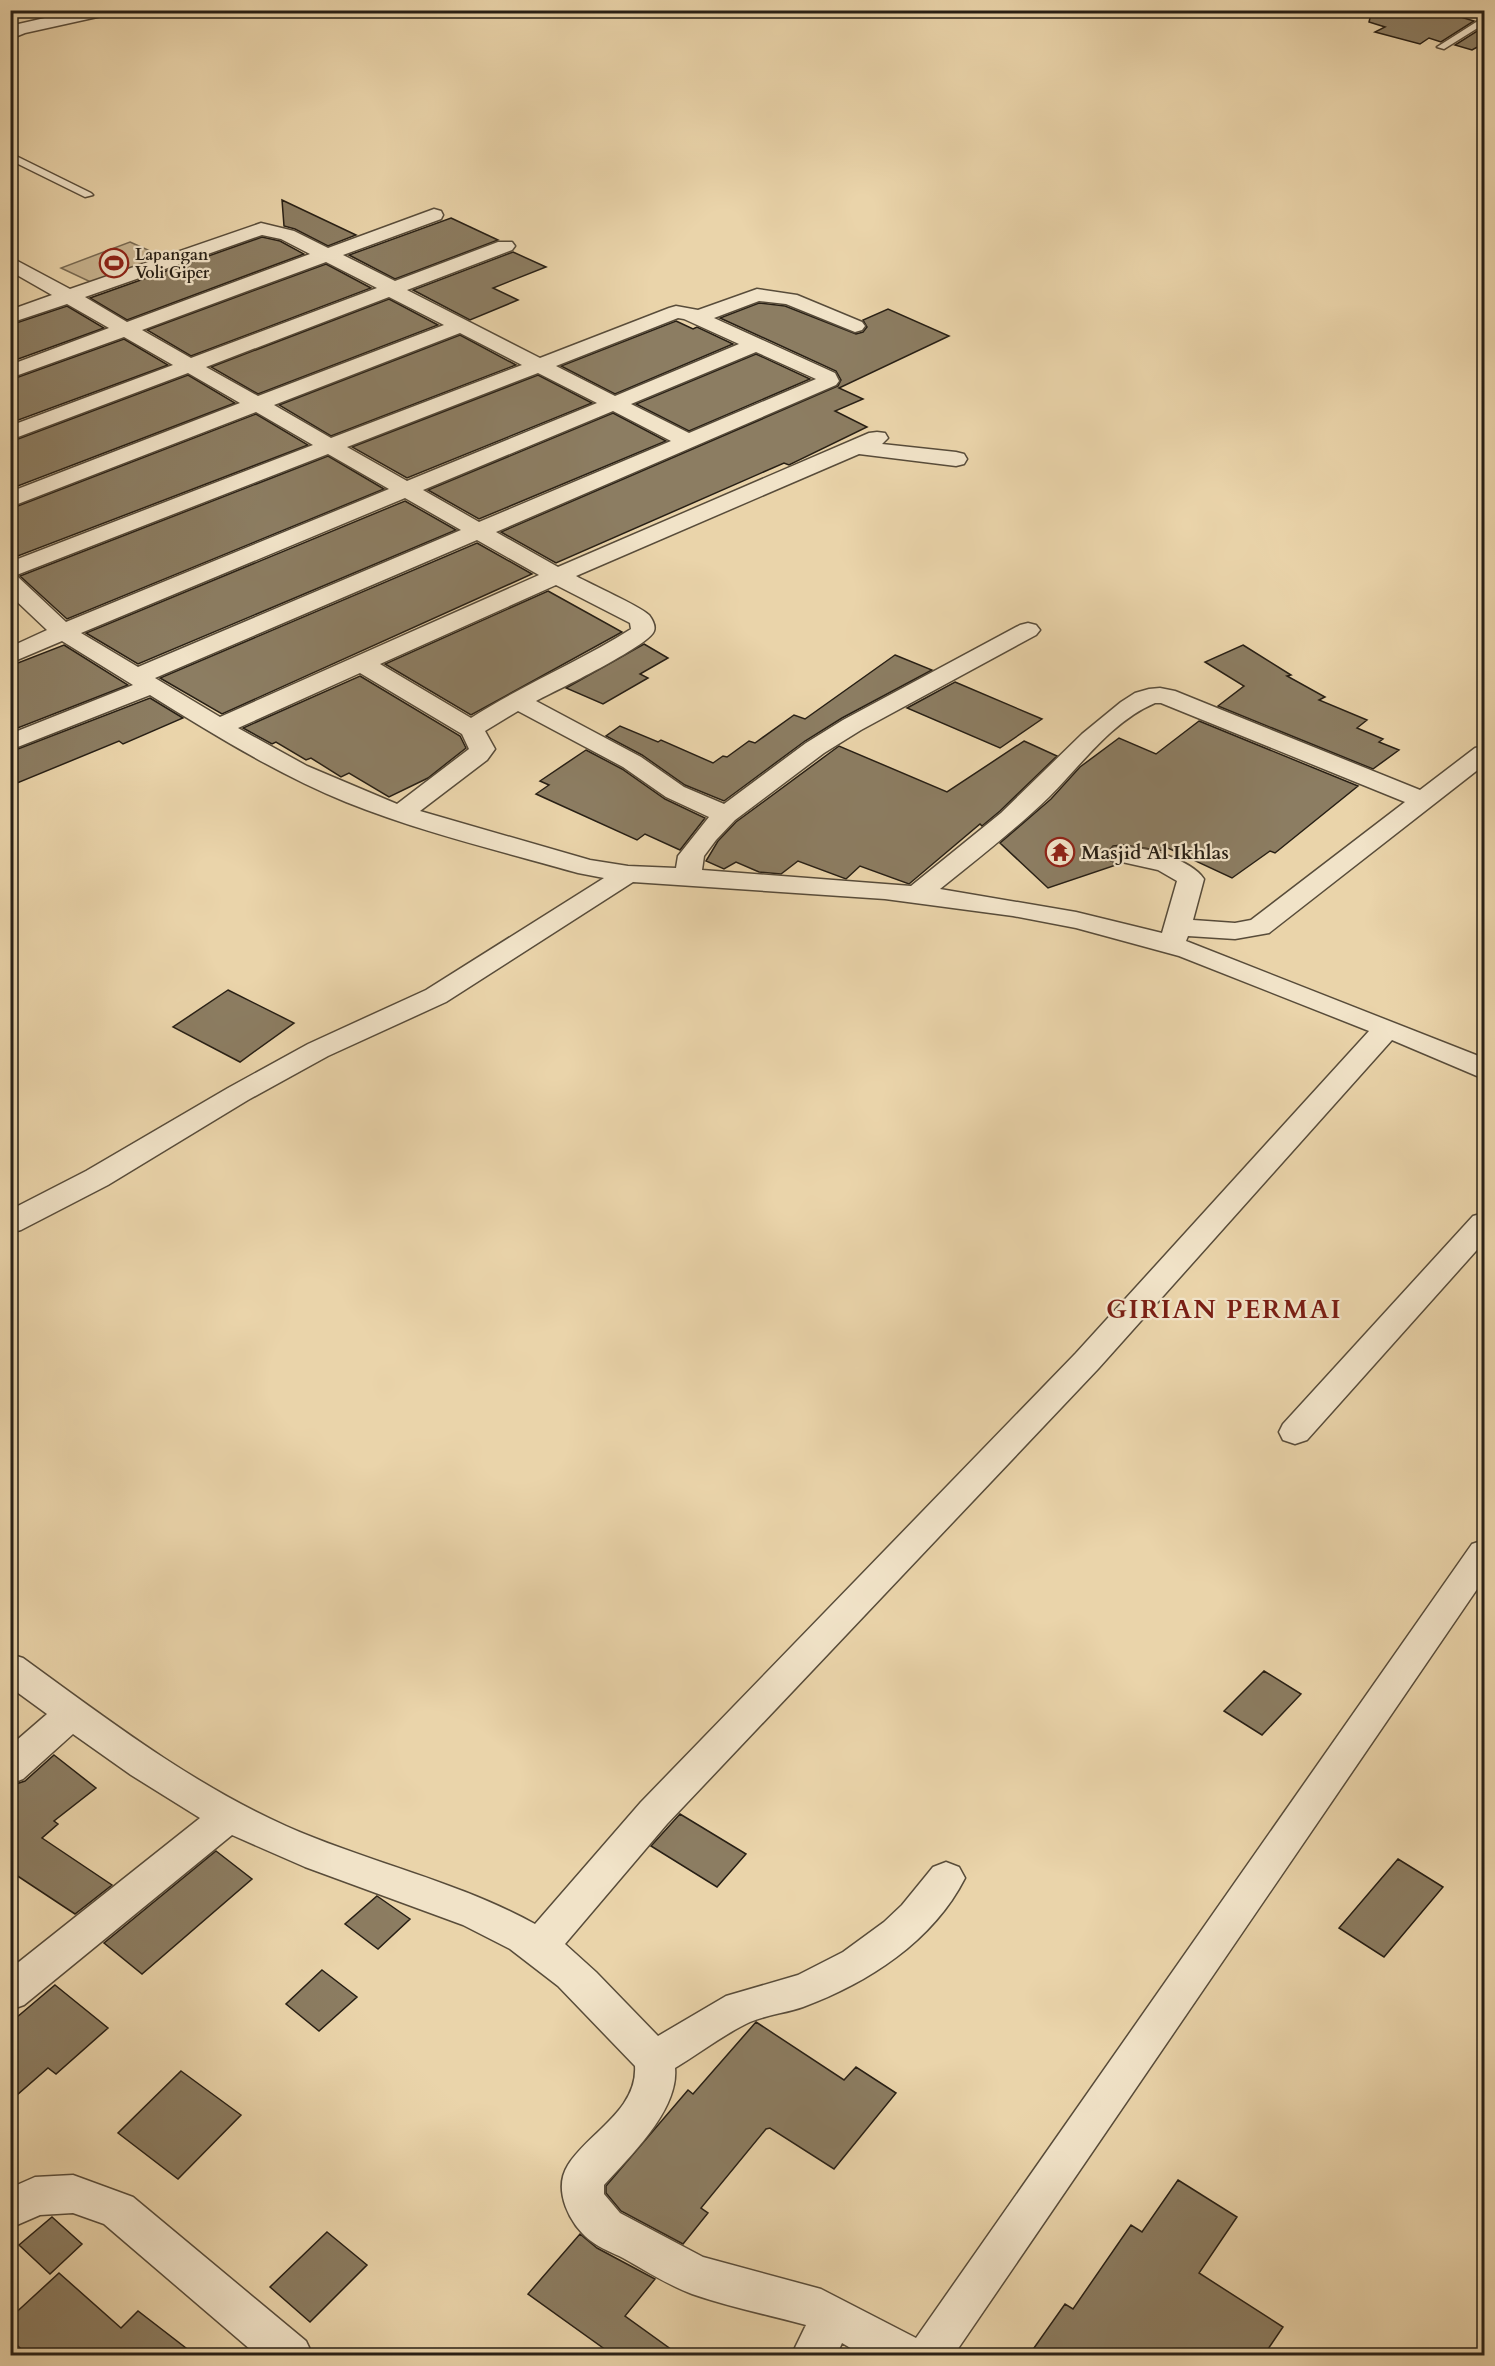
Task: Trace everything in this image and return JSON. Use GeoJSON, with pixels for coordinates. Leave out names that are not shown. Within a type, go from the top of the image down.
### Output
{"type":"FeatureCollection","features":[{"type":"Feature","properties":{"kind":"street"},"geometry":{"type":"LineString","coordinates":[[10,34],[20,29],[105,10]]}},
{"type":"Feature","properties":{"kind":"street"},"geometry":{"type":"LineString","coordinates":[[10,372],[434,215]]}},
{"type":"Feature","properties":{"kind":"street"},"geometry":{"type":"LineString","coordinates":[[10,317],[261,230],[276,231],[329,255],[459,326],[688,441]]}},
{"type":"Feature","properties":{"kind":"street"},"geometry":{"type":"LineString","coordinates":[[10,434],[506,246]]}},
{"type":"Feature","properties":{"kind":"street"},"geometry":{"type":"LineString","coordinates":[[10,263],[557,576],[639,618],[643,625],[642,632],[590,663],[516,700],[471,729]]}},
{"type":"Feature","properties":{"kind":"street"},"geometry":{"type":"LineString","coordinates":[[697,317],[757,295],[790,299],[855,326]]}},
{"type":"Feature","properties":{"kind":"street"},"geometry":{"type":"LineString","coordinates":[[10,570],[676,312],[688,313],[755,345],[825,374],[829,381],[478,531],[10,743]]}},
{"type":"Feature","properties":{"kind":"street"},"geometry":{"type":"LineString","coordinates":[[10,500],[459,326]]}},
{"type":"Feature","properties":{"kind":"street"},"geometry":{"type":"LineString","coordinates":[[10,656],[404,489],[755,345]]}},
{"type":"Feature","properties":{"kind":"street"},"geometry":{"type":"LineString","coordinates":[[219,727],[557,576],[877,438]]}},
{"type":"Feature","properties":{"kind":"street"},"geometry":{"type":"LineString","coordinates":[[856,447],[956,459]]}},
{"type":"Feature","properties":{"kind":"street"},"geometry":{"type":"LineString","coordinates":[[10,582],[63,632],[219,727],[298,771],[400,814],[588,867],[628,874],[920,892],[1173,936],[1236,931],[1259,927],[1485,753]]}},
{"type":"Feature","properties":{"kind":"street"},"geometry":{"type":"LineString","coordinates":[[688,877],[691,856],[707,834],[726,815],[815,748],[852,725],[1028,630]]}},
{"type":"Feature","properties":{"kind":"street"},"geometry":{"type":"LineString","coordinates":[[361,663],[471,729],[479,739],[482,748],[478,755],[400,814]]}},
{"type":"Feature","properties":{"kind":"street"},"geometry":{"type":"LineString","coordinates":[[920,892],[1008,820],[1096,734],[1125,710],[1149,696],[1166,696],[1423,800]]}},
{"type":"Feature","properties":{"kind":"street"},"geometry":{"type":"LineString","coordinates":[[516,700],[624,757],[675,792],[726,815]]}},
{"type":"Feature","properties":{"kind":"street"},"geometry":{"type":"LineString","coordinates":[[1122,854],[1182,870],[1191,879],[1188,895],[1173,936]]}},
{"type":"Feature","properties":{"kind":"street"},"geometry":{"type":"LineString","coordinates":[[10,1223],[97,1178],[238,1094],[318,1050],[372,1028],[436,996],[628,874]]}},
{"type":"Feature","properties":{"kind":"street"},"geometry":{"type":"LineString","coordinates":[[1173,936],[1485,1070]]}},
{"type":"Feature","properties":{"kind":"street"},"geometry":{"type":"LineString","coordinates":[[539,1947],[654,1813],[1087,1361],[1387,1029]]}},
{"type":"Feature","properties":{"kind":"street"},"geometry":{"type":"LineString","coordinates":[[1295,1432],[1485,1223]]}},
{"type":"Feature","properties":{"kind":"street"},"geometry":{"type":"LineString","coordinates":[[929,2355],[1485,1553]]}},
{"type":"Feature","properties":{"kind":"street"},"geometry":{"type":"LineString","coordinates":[[10,1668],[140,1760],[229,1816],[303,1849],[499,1924],[539,1947],[590,1989],[654,2060],[656,2079],[650,2095],[634,2121],[583,2178],[583,2200],[605,2227],[694,2275],[821,2309],[907,2355]]}},
{"type":"Feature","properties":{"kind":"street"},"geometry":{"type":"LineString","coordinates":[[10,1769],[73,1712]]}},
{"type":"Feature","properties":{"kind":"street"},"geometry":{"type":"LineString","coordinates":[[10,1993],[169,1862],[229,1816]]}},
{"type":"Feature","properties":{"kind":"street"},"geometry":{"type":"LineString","coordinates":[[654,2060],[740,2008],[789,1995],[838,1976],[876,1950],[932,1901],[946,1878]]}},
{"type":"Feature","properties":{"kind":"street"},"geometry":{"type":"LineString","coordinates":[[10,2209],[35,2196],[73,2194],[118,2210],[291,2355]]}},
{"type":"Feature","properties":{"kind":"street"},"geometry":{"type":"LineString","coordinates":[[813,2355],[834,2316]]}},
{"type":"Feature","properties":{"kind":"lane"},"geometry":{"type":"LineString","coordinates":[[1441,47],[1485,21]]}},
{"type":"Feature","properties":{"kind":"lane"},"geometry":{"type":"LineString","coordinates":[[10,156],[88,195]]}},
{"type":"Feature","properties":{"kind":"shaded area","name":"Lapangan Voli Giper"},"geometry":{"type":"Polygon","coordinates":[[[130,242],[168,259],[97,285],[61,268],[130,242]]]}},
{"type":"Feature","properties":{"kind":"building"},"geometry":{"type":"Polygon","coordinates":[[[1372,10],[1478,10],[1464,18],[1474,21],[1441,42],[1429,38],[1420,44],[1375,32],[1385,27],[1369,22],[1372,10]]]}},
{"type":"Feature","properties":{"kind":"building"},"geometry":{"type":"Polygon","coordinates":[[[1485,26],[1485,43],[1472,50],[1455,45],[1485,26]]]}},
{"type":"Feature","properties":{"kind":"building"},"geometry":{"type":"Polygon","coordinates":[[[282,200],[356,235],[328,246],[295,229],[284,226],[282,200]]]}},
{"type":"Feature","properties":{"kind":"building"},"geometry":{"type":"Polygon","coordinates":[[[451,218],[498,240],[395,279],[349,255],[451,218]]]}},
{"type":"Feature","properties":{"kind":"building"},"geometry":{"type":"Polygon","coordinates":[[[262,237],[280,241],[304,254],[127,320],[90,298],[262,237]]]}},
{"type":"Feature","properties":{"kind":"building"},"geometry":{"type":"Polygon","coordinates":[[[513,252],[546,267],[493,288],[518,300],[470,320],[413,290],[513,252]]]}},
{"type":"Feature","properties":{"kind":"building"},"geometry":{"type":"Polygon","coordinates":[[[326,264],[371,288],[191,356],[147,330],[326,264]]]}},
{"type":"Feature","properties":{"kind":"building"},"geometry":{"type":"Polygon","coordinates":[[[389,299],[438,325],[258,394],[211,367],[389,299]]]}},
{"type":"Feature","properties":{"kind":"building"},"geometry":{"type":"Polygon","coordinates":[[[759,303],[785,306],[856,334],[863,332],[867,327],[863,320],[888,309],[949,336],[839,388],[863,399],[835,411],[867,427],[789,465],[784,463],[556,563],[501,532],[838,386],[841,380],[836,371],[720,318],[759,303]]]}},
{"type":"Feature","properties":{"kind":"building"},"geometry":{"type":"Polygon","coordinates":[[[67,306],[104,328],[10,362],[10,325],[67,306]]]}},
{"type":"Feature","properties":{"kind":"building"},"geometry":{"type":"Polygon","coordinates":[[[676,321],[693,329],[697,327],[733,344],[615,394],[561,366],[676,321]]]}},
{"type":"Feature","properties":{"kind":"building"},"geometry":{"type":"Polygon","coordinates":[[[460,335],[516,365],[331,436],[279,405],[460,335]]]}},
{"type":"Feature","properties":{"kind":"building"},"geometry":{"type":"Polygon","coordinates":[[[124,339],[168,365],[13,422],[10,419],[10,380],[124,339]]]}},
{"type":"Feature","properties":{"kind":"building"},"geometry":{"type":"Polygon","coordinates":[[[756,354],[810,379],[689,431],[636,404],[756,354]]]}},
{"type":"Feature","properties":{"kind":"building"},"geometry":{"type":"Polygon","coordinates":[[[188,375],[235,403],[10,489],[10,442],[188,375]]]}},
{"type":"Feature","properties":{"kind":"building"},"geometry":{"type":"Polygon","coordinates":[[[538,375],[592,403],[407,478],[352,447],[538,375]]]}},
{"type":"Feature","properties":{"kind":"building"},"geometry":{"type":"Polygon","coordinates":[[[613,413],[666,441],[479,519],[428,490],[613,413]]]}},
{"type":"Feature","properties":{"kind":"building"},"geometry":{"type":"Polygon","coordinates":[[[256,414],[308,445],[10,559],[10,509],[256,414]]]}},
{"type":"Feature","properties":{"kind":"building"},"geometry":{"type":"Polygon","coordinates":[[[328,456],[384,489],[67,619],[20,576],[328,456]]]}},
{"type":"Feature","properties":{"kind":"building"},"geometry":{"type":"Polygon","coordinates":[[[405,501],[456,530],[138,664],[86,633],[405,501]]]}},
{"type":"Feature","properties":{"kind":"building"},"geometry":{"type":"Polygon","coordinates":[[[477,543],[532,574],[222,714],[160,678],[477,543]]]}},
{"type":"Feature","properties":{"kind":"building"},"geometry":{"type":"Polygon","coordinates":[[[548,591],[622,632],[471,715],[385,664],[548,591]]]}},
{"type":"Feature","properties":{"kind":"building"},"geometry":{"type":"Polygon","coordinates":[[[644,644],[668,658],[640,674],[648,678],[603,704],[566,688],[644,644]]]}},
{"type":"Feature","properties":{"kind":"building"},"geometry":{"type":"Polygon","coordinates":[[[64,645],[128,685],[10,731],[10,666],[64,645]]]}},
{"type":"Feature","properties":{"kind":"building"},"geometry":{"type":"Polygon","coordinates":[[[1243,645],[1291,675],[1287,676],[1325,697],[1319,700],[1367,720],[1357,728],[1383,739],[1379,742],[1399,750],[1373,769],[1218,706],[1244,686],[1205,662],[1243,645]]]}},
{"type":"Feature","properties":{"kind":"building"},"geometry":{"type":"Polygon","coordinates":[[[895,655],[932,670],[842,718],[805,741],[724,801],[685,785],[642,755],[606,736],[620,726],[658,742],[661,740],[713,763],[723,756],[727,757],[749,741],[755,743],[794,715],[805,719],[895,655]]]}},
{"type":"Feature","properties":{"kind":"building"},"geometry":{"type":"Polygon","coordinates":[[[360,676],[460,736],[466,748],[428,778],[389,797],[349,773],[341,777],[311,758],[306,760],[276,742],[272,744],[243,728],[360,676]]]}},
{"type":"Feature","properties":{"kind":"building"},"geometry":{"type":"Polygon","coordinates":[[[955,682],[1042,719],[1000,748],[907,708],[955,682]]]}},
{"type":"Feature","properties":{"kind":"building"},"geometry":{"type":"Polygon","coordinates":[[[150,698],[183,718],[123,744],[119,741],[10,786],[10,752],[150,698]]]}},
{"type":"Feature","properties":{"kind":"building"},"geometry":{"type":"Polygon","coordinates":[[[1199,721],[1358,786],[1275,853],[1270,851],[1232,878],[1168,848],[1164,851],[1123,845],[1113,846],[1107,853],[1111,861],[1119,864],[1048,888],[1000,843],[1051,799],[1080,767],[1119,738],[1156,754],[1199,721]]]}},
{"type":"Feature","properties":{"kind":"building"},"geometry":{"type":"Polygon","coordinates":[[[1024,741],[1057,756],[1000,811],[982,826],[980,824],[909,884],[860,866],[846,879],[798,861],[781,874],[759,872],[736,862],[724,869],[706,861],[718,841],[736,822],[839,746],[947,792],[1024,741]]]}},
{"type":"Feature","properties":{"kind":"building"},"geometry":{"type":"Polygon","coordinates":[[[586,750],[622,769],[665,799],[705,818],[680,850],[645,834],[637,840],[536,794],[549,785],[540,781],[586,750]]]}},
{"type":"Feature","properties":{"kind":"building"},"geometry":{"type":"Polygon","coordinates":[[[228,990],[294,1023],[240,1062],[173,1027],[228,990]]]}},
{"type":"Feature","properties":{"kind":"building"},"geometry":{"type":"Polygon","coordinates":[[[1264,1671],[1301,1694],[1262,1735],[1224,1711],[1264,1671]]]}},
{"type":"Feature","properties":{"kind":"building"},"geometry":{"type":"Polygon","coordinates":[[[54,1755],[96,1788],[54,1821],[58,1824],[42,1838],[112,1885],[75,1914],[10,1871],[10,1786],[25,1781],[54,1755]]]}},
{"type":"Feature","properties":{"kind":"building"},"geometry":{"type":"Polygon","coordinates":[[[680,1814],[746,1854],[717,1887],[651,1846],[680,1814]]]}},
{"type":"Feature","properties":{"kind":"building"},"geometry":{"type":"Polygon","coordinates":[[[216,1851],[252,1879],[142,1974],[104,1943],[216,1851]]]}},
{"type":"Feature","properties":{"kind":"building"},"geometry":{"type":"Polygon","coordinates":[[[1398,1859],[1443,1887],[1384,1957],[1339,1928],[1398,1859]]]}},
{"type":"Feature","properties":{"kind":"building"},"geometry":{"type":"Polygon","coordinates":[[[377,1896],[410,1919],[378,1949],[345,1924],[377,1896]]]}},
{"type":"Feature","properties":{"kind":"building"},"geometry":{"type":"Polygon","coordinates":[[[322,1970],[357,1997],[319,2031],[286,2004],[322,1970]]]}},
{"type":"Feature","properties":{"kind":"building"},"geometry":{"type":"Polygon","coordinates":[[[55,1985],[108,2028],[56,2074],[48,2068],[10,2101],[10,2023],[55,1985]]]}},
{"type":"Feature","properties":{"kind":"building"},"geometry":{"type":"Polygon","coordinates":[[[756,2022],[844,2080],[856,2067],[896,2093],[834,2169],[770,2128],[766,2129],[701,2208],[708,2213],[683,2244],[621,2211],[606,2193],[606,2186],[688,2090],[693,2094],[756,2022]]]}},
{"type":"Feature","properties":{"kind":"building"},"geometry":{"type":"Polygon","coordinates":[[[181,2071],[241,2115],[178,2179],[118,2133],[181,2071]]]}},
{"type":"Feature","properties":{"kind":"building"},"geometry":{"type":"Polygon","coordinates":[[[1178,2180],[1237,2217],[1199,2273],[1283,2327],[1264,2355],[1029,2355],[1065,2304],[1073,2309],[1131,2225],[1142,2232],[1178,2180]]]}},
{"type":"Feature","properties":{"kind":"building"},"geometry":{"type":"Polygon","coordinates":[[[52,2217],[82,2244],[50,2274],[19,2245],[52,2217]]]}},
{"type":"Feature","properties":{"kind":"building"},"geometry":{"type":"Polygon","coordinates":[[[327,2232],[367,2265],[310,2322],[270,2287],[327,2232]]]}},
{"type":"Feature","properties":{"kind":"building"},"geometry":{"type":"Polygon","coordinates":[[[580,2234],[597,2248],[655,2279],[625,2316],[679,2355],[613,2355],[528,2294],[580,2234]]]}},
{"type":"Feature","properties":{"kind":"building"},"geometry":{"type":"Polygon","coordinates":[[[59,2273],[121,2328],[138,2311],[195,2355],[28,2355],[10,2339],[10,2318],[59,2273]]]}},
{"type":"Feature","properties":{"kind":"place","name":"Lapangan Voli Giper"},"geometry":{"type":"Point","coordinates":[114,263]}},
{"type":"Feature","properties":{"kind":"place","name":"Masjid Al Ikhlas"},"geometry":{"type":"Point","coordinates":[1060,852]}},
{"type":"Feature","properties":{"kind":"district","name":"GIRIAN PERMAI"},"geometry":{"type":"Point","coordinates":[1224,1309]}}]}
